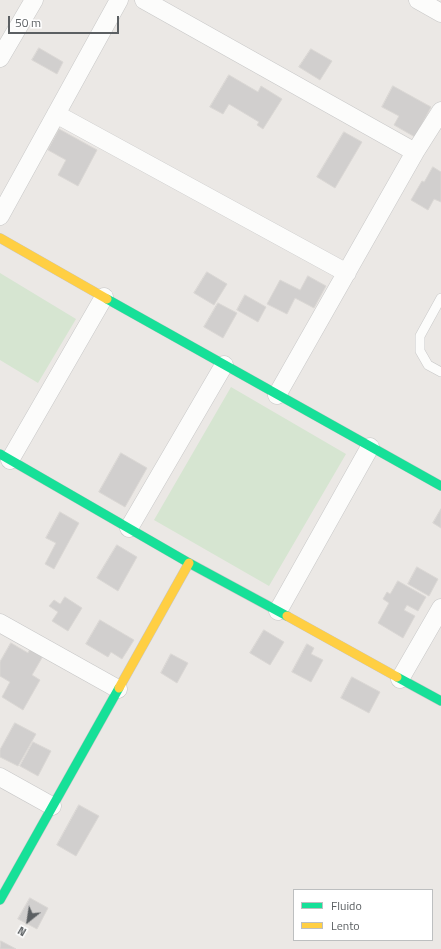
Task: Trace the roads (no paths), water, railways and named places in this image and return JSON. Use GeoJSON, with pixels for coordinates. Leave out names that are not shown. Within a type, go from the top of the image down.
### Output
{"type":"FeatureCollection","features":[{"type":"Feature","properties":{"kind":"street"},"geometry":{"type":"LineString","coordinates":[[0,58],[34,0]]}},
{"type":"Feature","properties":{"kind":"street"},"geometry":{"type":"LineString","coordinates":[[0,216],[119,0]]}},
{"type":"Feature","properties":{"kind":"street"},"geometry":{"type":"LineString","coordinates":[[144,0],[415,152]]}},
{"type":"Feature","properties":{"kind":"street"},"geometry":{"type":"LineString","coordinates":[[418,0],[441,13]]}},
{"type":"Feature","properties":{"kind":"street"},"geometry":{"type":"LineString","coordinates":[[277,395],[415,152],[441,111]]}},
{"type":"Feature","properties":{"kind":"street"},"geometry":{"type":"LineString","coordinates":[[56,114],[347,273]]}},
{"type":"Feature","properties":{"kind":"street"},"geometry":{"type":"LineString","coordinates":[[0,238],[441,486]]}},
{"type":"Feature","properties":{"kind":"street"},"geometry":{"type":"LineString","coordinates":[[104,297],[5,457],[189,563],[441,701]]}},
{"type":"Feature","properties":{"kind":"street"},"geometry":{"type":"LineString","coordinates":[[129,528],[224,365]]}},
{"type":"Feature","properties":{"kind":"street"},"geometry":{"type":"LineString","coordinates":[[278,611],[370,447]]}},
{"type":"Feature","properties":{"kind":"street"},"geometry":{"type":"LineString","coordinates":[[0,900],[189,563]]}},
{"type":"Feature","properties":{"kind":"street"},"geometry":{"type":"LineString","coordinates":[[400,678],[441,608]]}},
{"type":"Feature","properties":{"kind":"street"},"geometry":{"type":"LineString","coordinates":[[0,623],[118,689]]}},
{"type":"Feature","properties":{"kind":"street"},"geometry":{"type":"LineString","coordinates":[[0,777],[52,806]]}},
{"type":"Feature","properties":{"kind":"lane"},"geometry":{"type":"LineString","coordinates":[[441,298],[420,336],[420,351],[428,365],[441,372]]}}]}
